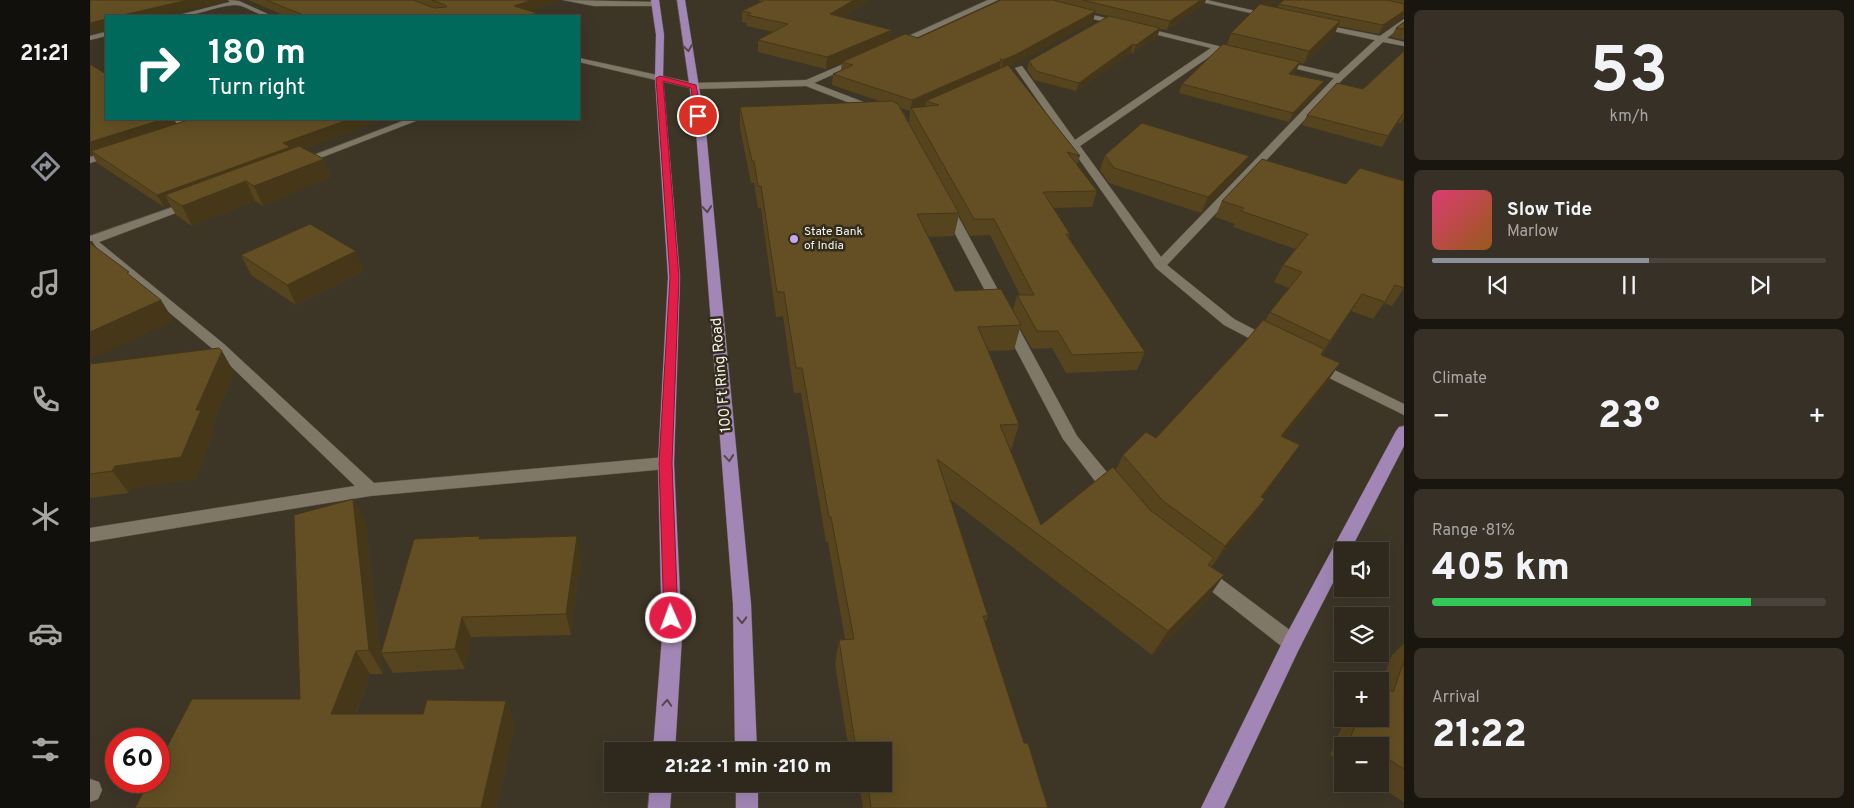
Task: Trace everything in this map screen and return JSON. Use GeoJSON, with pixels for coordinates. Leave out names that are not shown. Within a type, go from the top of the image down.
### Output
{"type":"FeatureCollection","features":[{"type":"Feature","properties":{"kind":"main road","name":"100 Ft Ring Road"},"geometry":{"type":"LineString","coordinates":[[680,0],[701,131],[742,604],[746,742]]}},
{"type":"Feature","properties":{"kind":"main road"},"geometry":{"type":"LineString","coordinates":[[656,2],[660,35],[660,78],[674,277],[666,463],[672,637],[665,742]]}},
{"type":"Feature","properties":{"kind":"main road"},"geometry":{"type":"LineString","coordinates":[[1212,808],[1292,644],[1404,431]]}},
{"type":"Feature","properties":{"kind":"main road"},"geometry":{"type":"LineString","coordinates":[[660,808],[661,792]]}},
{"type":"Feature","properties":{"kind":"main road"},"geometry":{"type":"LineString","coordinates":[[747,792],[747,808]]}},
{"type":"Feature","properties":{"kind":"street"},"geometry":{"type":"LineString","coordinates":[[567,0],[594,4],[656,2]]}},
{"type":"Feature","properties":{"kind":"street"},"geometry":{"type":"LineString","coordinates":[[887,47],[994,0]]}},
{"type":"Feature","properties":{"kind":"street"},"geometry":{"type":"LineString","coordinates":[[1196,0],[1269,12],[1285,18]]}},
{"type":"Feature","properties":{"kind":"street"},"geometry":{"type":"LineString","coordinates":[[183,15],[234,1],[266,15]]}},
{"type":"Feature","properties":{"kind":"street"},"geometry":{"type":"LineString","coordinates":[[1070,11],[1246,54]]}},
{"type":"Feature","properties":{"kind":"street"},"geometry":{"type":"LineString","coordinates":[[1096,24],[1105,19]]}},
{"type":"Feature","properties":{"kind":"street"},"geometry":{"type":"LineString","coordinates":[[1160,265],[1340,77],[1381,39],[1404,21]]}},
{"type":"Feature","properties":{"kind":"street"},"geometry":{"type":"LineString","coordinates":[[1304,22],[1404,44]]}},
{"type":"Feature","properties":{"kind":"street"},"geometry":{"type":"LineString","coordinates":[[90,38],[105,34]]}},
{"type":"Feature","properties":{"kind":"street"},"geometry":{"type":"LineString","coordinates":[[1074,145],[1218,47]]}},
{"type":"Feature","properties":{"kind":"street"},"geometry":{"type":"LineString","coordinates":[[580,60],[694,86],[807,83],[870,55]]}},
{"type":"Feature","properties":{"kind":"street"},"geometry":{"type":"LineString","coordinates":[[1274,61],[1340,77]]}},
{"type":"Feature","properties":{"kind":"street"},"geometry":{"type":"LineString","coordinates":[[1019,68],[1160,265],[1228,322],[1281,349]]}},
{"type":"Feature","properties":{"kind":"street"},"geometry":{"type":"LineString","coordinates":[[807,83],[884,114]]}},
{"type":"Feature","properties":{"kind":"street"},"geometry":{"type":"LineString","coordinates":[[177,120],[190,128]]}},
{"type":"Feature","properties":{"kind":"street"},"geometry":{"type":"LineString","coordinates":[[286,168],[413,120]]}},
{"type":"Feature","properties":{"kind":"street"},"geometry":{"type":"LineString","coordinates":[[90,160],[126,148]]}},
{"type":"Feature","properties":{"kind":"street"},"geometry":{"type":"LineString","coordinates":[[938,190],[1071,440],[1126,507]]}},
{"type":"Feature","properties":{"kind":"street"},"geometry":{"type":"LineString","coordinates":[[202,199],[91,241],[219,347],[370,490]]}},
{"type":"Feature","properties":{"kind":"street"},"geometry":{"type":"LineString","coordinates":[[200,350],[219,347]]}},
{"type":"Feature","properties":{"kind":"street"},"geometry":{"type":"LineString","coordinates":[[1308,362],[1404,410]]}},
{"type":"Feature","properties":{"kind":"street"},"geometry":{"type":"LineString","coordinates":[[90,535],[370,490],[666,463]]}},
{"type":"Feature","properties":{"kind":"street"},"geometry":{"type":"LineString","coordinates":[[1191,565],[1292,644]]}},
{"type":"Feature","properties":{"kind":"building"},"geometry":{"type":"Polygon","coordinates":[[[90,0],[188,0],[123,15],[105,15],[105,19],[90,23],[90,0]]]}},
{"type":"Feature","properties":{"kind":"building"},"geometry":{"type":"Polygon","coordinates":[[[266,0],[413,0],[434,8],[447,7],[432,0],[532,0],[514,6],[537,13],[531,15],[304,15],[266,0]]]}},
{"type":"Feature","properties":{"kind":"building"},"geometry":{"type":"Polygon","coordinates":[[[762,0],[854,0],[830,14],[892,30],[827,57],[758,40],[788,24],[747,15],[751,13],[742,11],[762,0]]]}},
{"type":"Feature","properties":{"kind":"building"},"geometry":{"type":"Polygon","coordinates":[[[1001,0],[1053,0],[1096,11],[1017,54],[1003,60],[1000,59],[1001,61],[912,100],[833,74],[853,65],[842,62],[905,34],[918,38],[1001,0]]]}},
{"type":"Feature","properties":{"kind":"building"},"geometry":{"type":"Polygon","coordinates":[[[1082,0],[1201,0],[1170,21],[1082,0]]]}},
{"type":"Feature","properties":{"kind":"building"},"geometry":{"type":"Polygon","coordinates":[[[1284,0],[1387,0],[1404,4],[1404,11],[1383,25],[1279,4],[1284,0]]]}},
{"type":"Feature","properties":{"kind":"building"},"geometry":{"type":"Polygon","coordinates":[[[1260,4],[1340,21],[1309,51],[1231,33],[1260,4]]]}},
{"type":"Feature","properties":{"kind":"building"},"geometry":{"type":"Polygon","coordinates":[[[1109,16],[1160,28],[1136,45],[1133,44],[1079,83],[1036,71],[1029,61],[1109,16]]]}},
{"type":"Feature","properties":{"kind":"building"},"geometry":{"type":"Polygon","coordinates":[[[1404,22],[1404,29],[1396,28],[1404,22]]]}},
{"type":"Feature","properties":{"kind":"building"},"geometry":{"type":"Polygon","coordinates":[[[1223,44],[1300,62],[1289,74],[1324,81],[1293,113],[1182,84],[1223,44]]]}},
{"type":"Feature","properties":{"kind":"building"},"geometry":{"type":"Polygon","coordinates":[[[1404,51],[1404,112],[1388,136],[1307,115],[1337,83],[1363,89],[1404,51]]]}},
{"type":"Feature","properties":{"kind":"building"},"geometry":{"type":"Polygon","coordinates":[[[90,64],[105,73],[105,120],[161,120],[90,142],[90,64]]]}},
{"type":"Feature","properties":{"kind":"building"},"geometry":{"type":"Polygon","coordinates":[[[1008,65],[1080,156],[1067,152],[1097,191],[1043,192],[1070,234],[1066,234],[1145,352],[1072,355],[1058,331],[1037,331],[1017,295],[1034,295],[994,219],[974,219],[911,108],[939,105],[926,101],[1008,65]]]}},
{"type":"Feature","properties":{"kind":"building"},"geometry":{"type":"Polygon","coordinates":[[[892,101],[898,104],[959,213],[917,214],[955,291],[1001,289],[1021,325],[978,327],[1019,424],[1000,425],[1041,525],[1113,467],[1150,510],[1214,558],[1208,565],[1224,575],[1168,631],[937,459],[988,616],[983,616],[1024,743],[1028,743],[1048,808],[871,808],[869,792],[892,792],[892,742],[855,742],[839,640],[854,639],[831,517],[829,517],[802,368],[796,368],[784,292],[777,292],[761,186],[758,186],[754,161],[752,161],[740,107],[892,101]]]}},
{"type":"Feature","properties":{"kind":"building"},"geometry":{"type":"Polygon","coordinates":[[[188,120],[347,120],[283,143],[290,147],[157,195],[91,151],[188,120]]]}},
{"type":"Feature","properties":{"kind":"building"},"geometry":{"type":"Polygon","coordinates":[[[1142,123],[1249,156],[1208,197],[1114,168],[1105,155],[1142,123]]]}},
{"type":"Feature","properties":{"kind":"building"},"geometry":{"type":"Polygon","coordinates":[[[299,146],[324,159],[254,186],[246,181],[182,206],[165,195],[299,146]]]}},
{"type":"Feature","properties":{"kind":"building"},"geometry":{"type":"Polygon","coordinates":[[[1262,159],[1346,184],[1360,168],[1404,181],[1404,288],[1395,285],[1385,302],[1362,294],[1330,341],[1270,312],[1302,272],[1283,265],[1308,234],[1241,211],[1244,208],[1222,201],[1262,159]]]}},
{"type":"Feature","properties":{"kind":"building"},"geometry":{"type":"Polygon","coordinates":[[[310,224],[356,251],[287,285],[241,255],[310,224]]]}},
{"type":"Feature","properties":{"kind":"building"},"geometry":{"type":"Polygon","coordinates":[[[90,243],[129,272],[127,273],[161,300],[90,332],[90,243]]]}},
{"type":"Feature","properties":{"kind":"building"},"geometry":{"type":"Polygon","coordinates":[[[1263,320],[1324,349],[1321,355],[1340,363],[1281,436],[1300,445],[1261,497],[1265,499],[1225,546],[1163,501],[1123,455],[1146,432],[1156,438],[1263,320]]]}},
{"type":"Feature","properties":{"kind":"building"},"geometry":{"type":"Polygon","coordinates":[[[219,348],[222,351],[196,410],[201,410],[181,457],[115,466],[112,471],[90,474],[90,364],[219,348]]]}},
{"type":"Feature","properties":{"kind":"building"},"geometry":{"type":"Polygon","coordinates":[[[353,499],[369,650],[356,651],[331,714],[423,714],[427,700],[506,701],[481,808],[135,808],[143,793],[170,793],[170,741],[192,699],[300,699],[294,515],[353,499]]]}},
{"type":"Feature","properties":{"kind":"building"},"geometry":{"type":"Polygon","coordinates":[[[480,536],[479,539],[577,536],[566,614],[462,617],[455,649],[381,653],[414,539],[480,536]]]}},
{"type":"Feature","properties":{"kind":"building"},"geometry":{"type":"Polygon","coordinates":[[[1404,661],[1404,769],[1389,760],[1389,737],[1351,736],[1355,727],[1389,727],[1389,690],[1393,692],[1404,661]]]}},
{"type":"Feature","properties":{"kind":"place","name":"State Bank of India"},"geometry":{"type":"Point","coordinates":[794,239]}},
{"type":"Feature","properties":{"kind":"route"},"geometry":{"type":"LineString","coordinates":[[671,618],[666,463],[674,277],[660,78],[694,86],[698,116]]}}]}
